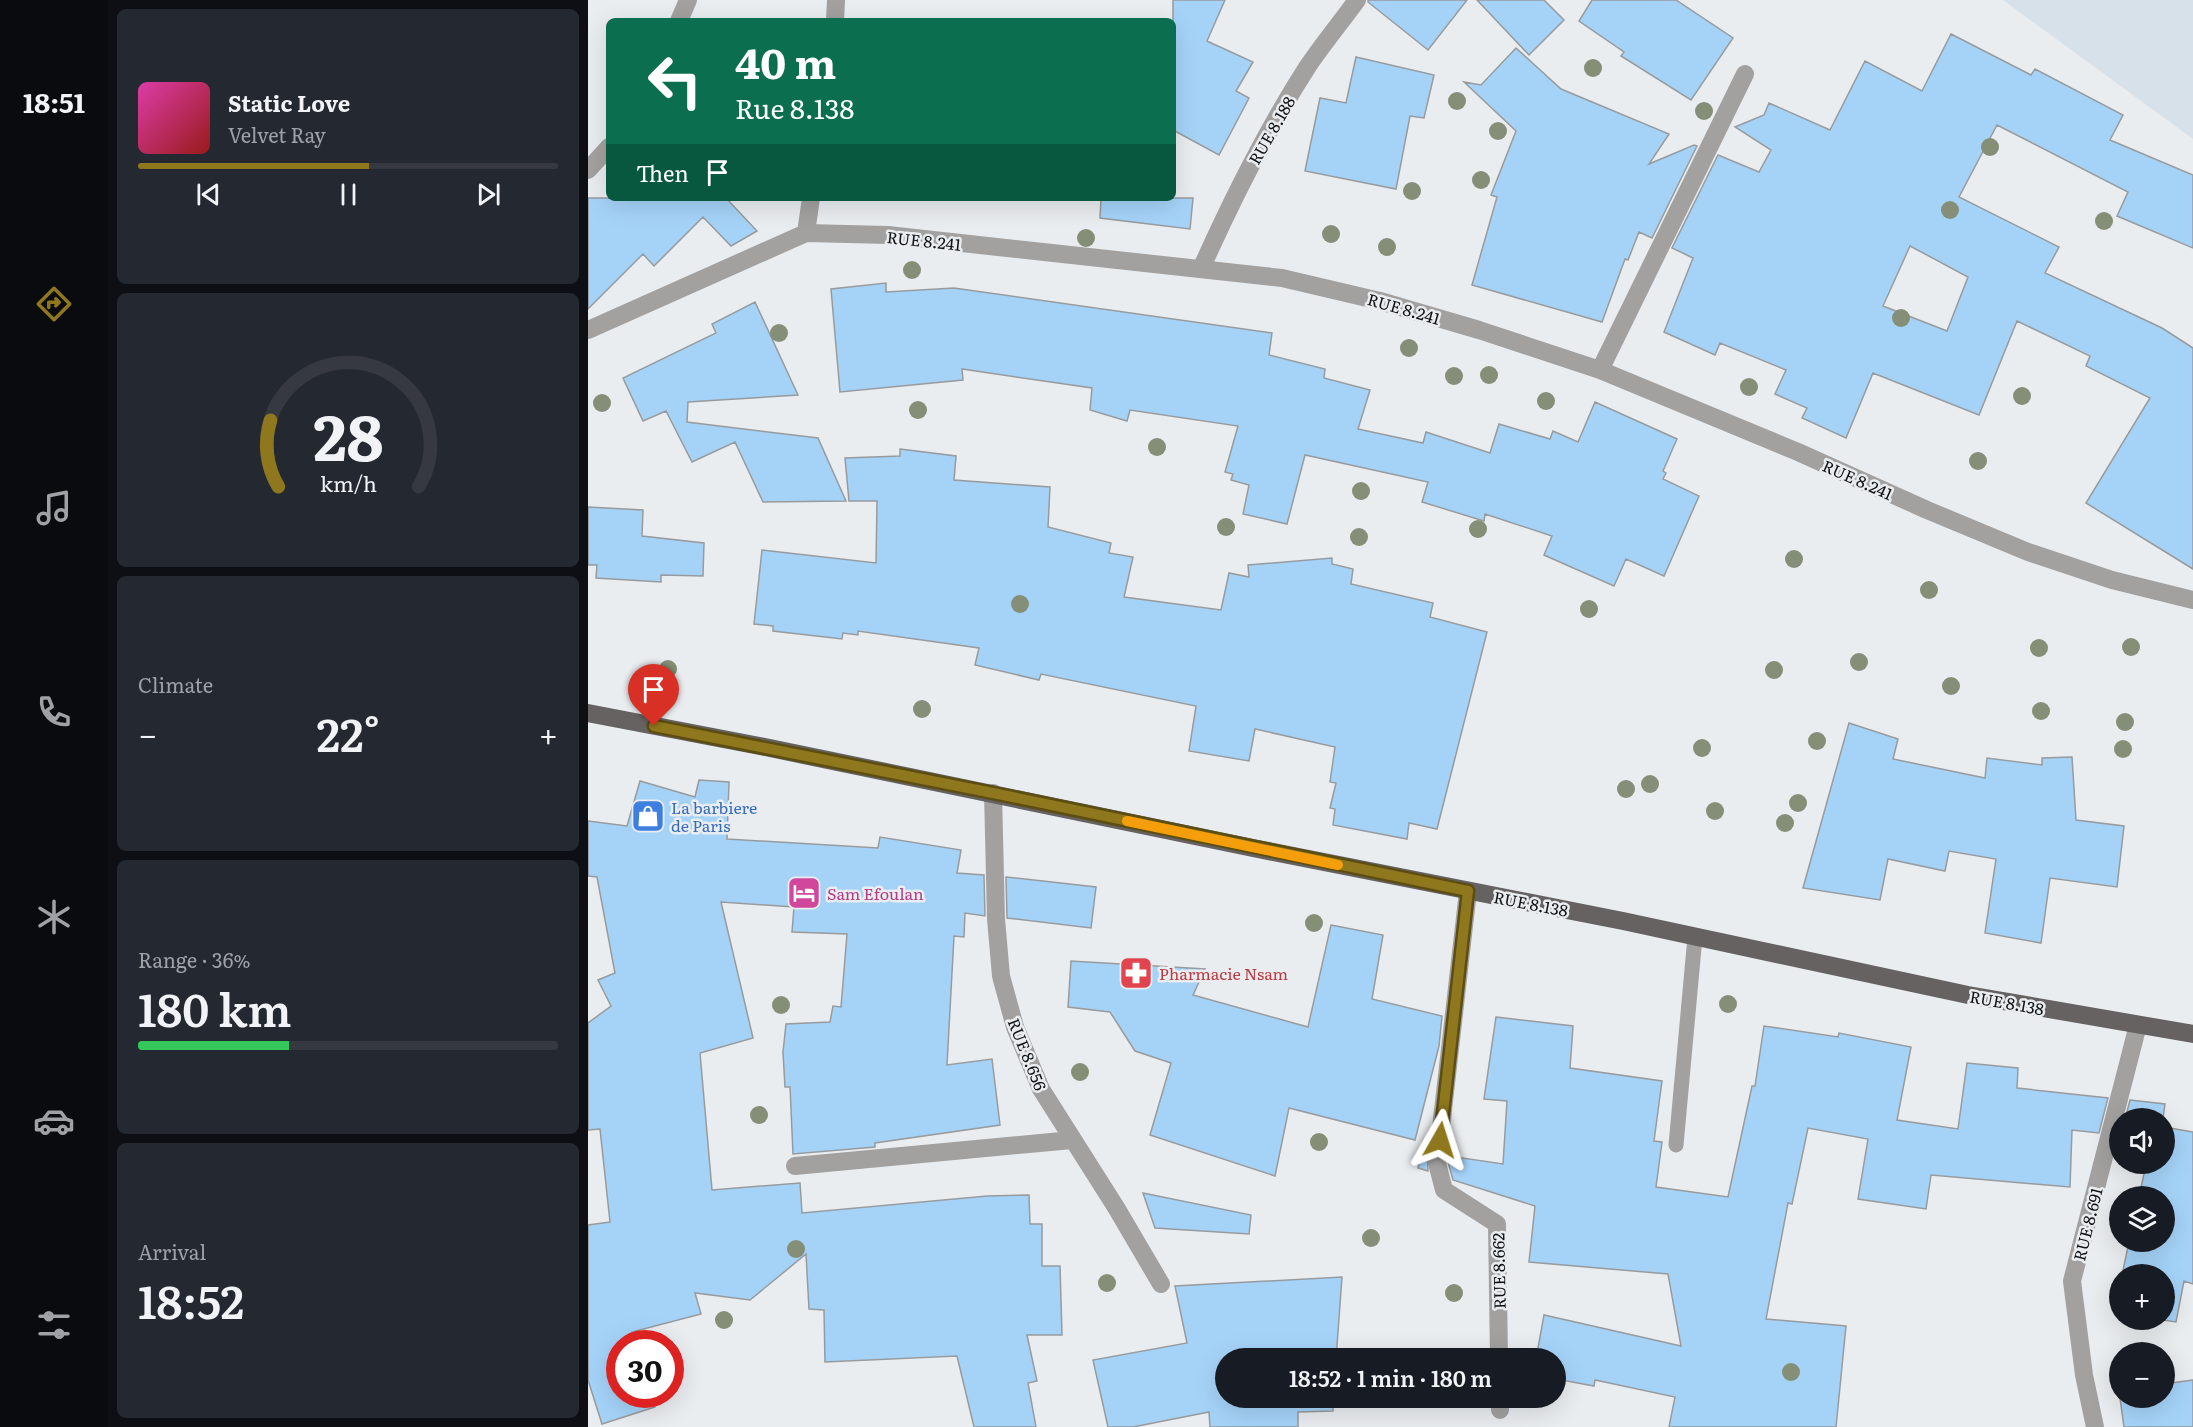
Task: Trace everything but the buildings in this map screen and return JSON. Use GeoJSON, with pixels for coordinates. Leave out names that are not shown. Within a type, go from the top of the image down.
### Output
{"type":"FeatureCollection","features":[{"type":"Feature","properties":{"kind":"main road","name":"RUE 8.138"},"geometry":{"type":"LineString","coordinates":[[588,713],[993,793],[1968,995],[2193,1034]]}},
{"type":"Feature","properties":{"kind":"street"},"geometry":{"type":"LineString","coordinates":[[680,18],[688,0]]}},
{"type":"Feature","properties":{"kind":"street"},"geometry":{"type":"LineString","coordinates":[[835,18],[836,0]]}},
{"type":"Feature","properties":{"kind":"street","name":"RUE 8.188"},"geometry":{"type":"LineString","coordinates":[[1201,269],[1233,199],[1264,140],[1308,66],[1357,0]]}},
{"type":"Feature","properties":{"kind":"street"},"geometry":{"type":"LineString","coordinates":[[1600,370],[1745,74]]}},
{"type":"Feature","properties":{"kind":"street"},"geometry":{"type":"LineString","coordinates":[[588,170],[606,150]]}},
{"type":"Feature","properties":{"kind":"street"},"geometry":{"type":"LineString","coordinates":[[806,233],[811,201]]}},
{"type":"Feature","properties":{"kind":"street","name":"RUE 8.241"},"geometry":{"type":"LineString","coordinates":[[588,330],[806,233],[888,235],[1281,278],[1380,301],[1479,330],[1600,370],[1787,447],[1927,510],[2028,552],[2112,580],[2193,600]]}},
{"type":"Feature","properties":{"kind":"street","name":"RUE 8.656"},"geometry":{"type":"LineString","coordinates":[[993,793],[996,919],[1001,976],[1016,1027],[1041,1089],[1117,1209],[1161,1284]]}},
{"type":"Feature","properties":{"kind":"street","name":"RUE 8.662"},"geometry":{"type":"LineString","coordinates":[[1468,891],[1437,1163],[1444,1190],[1497,1224],[1499,1348]]}},
{"type":"Feature","properties":{"kind":"street","name":"RUE 8.691"},"geometry":{"type":"LineString","coordinates":[[2095,1427],[2084,1375],[2072,1281],[2138,1025]]}},
{"type":"Feature","properties":{"kind":"street"},"geometry":{"type":"LineString","coordinates":[[795,1166],[1072,1140]]}},
{"type":"Feature","properties":{"kind":"lane"},"geometry":{"type":"LineString","coordinates":[[1676,1145],[1695,937]]}},
{"type":"Feature","properties":{"kind":"shaded area"},"geometry":{"type":"Polygon","coordinates":[[[2003,0],[2193,0],[2193,139],[2003,0]]]}},
{"type":"Feature","properties":{"kind":"slow traffic"},"geometry":{"type":"LineString","coordinates":[[1127,821],[1338,865]]}},
{"type":"Feature","properties":{"kind":"place","name":"La barbiere de Paris"},"geometry":{"type":"Point","coordinates":[648,816]}},
{"type":"Feature","properties":{"kind":"place","name":"Sam Efoulan"},"geometry":{"type":"Point","coordinates":[804,893]}},
{"type":"Feature","properties":{"kind":"place","name":"Pharmacie Nsam"},"geometry":{"type":"Point","coordinates":[1136,973]}},
{"type":"Feature","properties":{"kind":"route"},"geometry":{"type":"LineString","coordinates":[[654,726],[1468,891],[1440,1140]]}}]}
